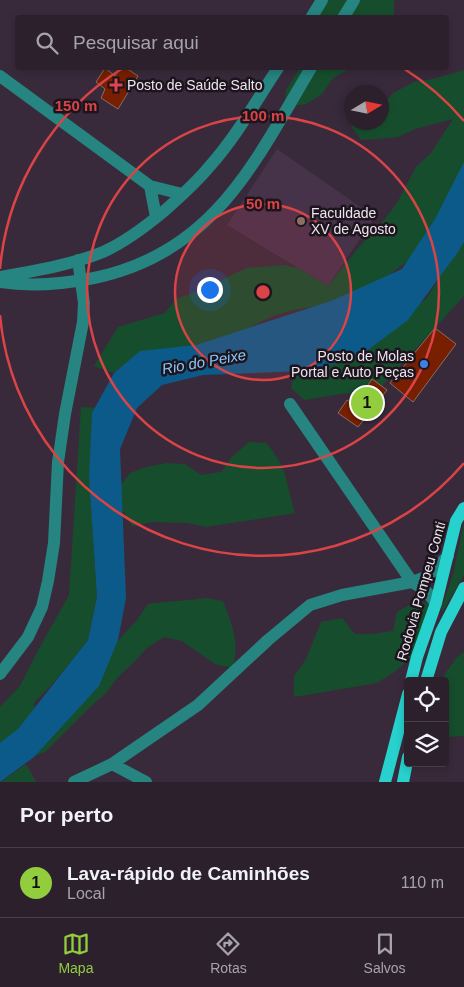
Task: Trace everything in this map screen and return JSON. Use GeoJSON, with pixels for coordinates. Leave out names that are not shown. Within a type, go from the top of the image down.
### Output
{"type":"FeatureCollection","features":[{"type":"Feature","properties":{"kind":"main road","name":"Rodovia Pompeu Conti"},"geometry":{"type":"LineString","coordinates":[[412,677],[436,604],[452,532],[463,510]]}},
{"type":"Feature","properties":{"kind":"main road"},"geometry":{"type":"LineString","coordinates":[[427,677],[441,632],[464,588]]}},
{"type":"Feature","properties":{"kind":"main road"},"geometry":{"type":"LineString","coordinates":[[385,782],[404,709]]}},
{"type":"Feature","properties":{"kind":"main road"},"geometry":{"type":"LineString","coordinates":[[402,782],[406,767]]}},
{"type":"Feature","properties":{"kind":"street"},"geometry":{"type":"LineString","coordinates":[[313,15],[322,0]]}},
{"type":"Feature","properties":{"kind":"street"},"geometry":{"type":"LineString","coordinates":[[345,15],[354,0]]}},
{"type":"Feature","properties":{"kind":"street"},"geometry":{"type":"LineString","coordinates":[[0,277],[45,269],[102,252],[118,244],[156,217],[200,178],[224,150],[277,70]]}},
{"type":"Feature","properties":{"kind":"street"},"geometry":{"type":"LineString","coordinates":[[0,282],[27,285],[80,281],[120,272],[156,258],[174,247],[212,215],[240,183],[310,70]]}},
{"type":"Feature","properties":{"kind":"street"},"geometry":{"type":"LineString","coordinates":[[0,76],[150,186],[182,194]]}},
{"type":"Feature","properties":{"kind":"street"},"geometry":{"type":"LineString","coordinates":[[150,186],[156,217]]}},
{"type":"Feature","properties":{"kind":"street"},"geometry":{"type":"LineString","coordinates":[[0,674],[28,636],[42,606],[48,581],[54,543],[60,453],[65,414],[83,322],[84,303],[78,260]]}},
{"type":"Feature","properties":{"kind":"street"},"geometry":{"type":"LineString","coordinates":[[290,404],[412,582],[424,590],[436,604]]}},
{"type":"Feature","properties":{"kind":"street"},"geometry":{"type":"LineString","coordinates":[[76,781],[112,764],[198,705],[268,640],[310,605],[342,594],[412,582],[428,576],[448,556]]}},
{"type":"Feature","properties":{"kind":"street"},"geometry":{"type":"LineString","coordinates":[[112,764],[146,782]]}},
{"type":"Feature","properties":{"kind":"shaded area","name":"Faculdade XV de Agosto"},"geometry":{"type":"Polygon","coordinates":[[[277,149],[375,217],[328,286],[227,225],[277,149]]]}},
{"type":"Feature","properties":{"kind":"green space"},"geometry":{"type":"Polygon","coordinates":[[[323,0],[394,0],[394,15],[317,15],[323,0]]]}},
{"type":"Feature","properties":{"kind":"green space"},"geometry":{"type":"Polygon","coordinates":[[[299,70],[347,70],[333,78],[322,94],[306,104],[285,107],[286,90],[299,70]]]}},
{"type":"Feature","properties":{"kind":"green space"},"geometry":{"type":"Polygon","coordinates":[[[464,70],[464,196],[417,254],[385,278],[331,304],[276,315],[258,323],[226,342],[137,354],[114,373],[94,366],[118,327],[165,313],[176,299],[214,285],[247,268],[284,265],[298,268],[328,286],[397,203],[416,167],[431,153],[453,119],[415,129],[398,137],[361,140],[354,130],[389,130],[389,98],[393,93],[414,82],[433,79],[464,70]]]}},
{"type":"Feature","properties":{"kind":"green space"},"geometry":{"type":"Polygon","coordinates":[[[464,228],[464,296],[378,390],[304,400],[291,388],[295,368],[365,335],[425,300],[436,284],[464,228]]]}},
{"type":"Feature","properties":{"kind":"green space"},"geometry":{"type":"Polygon","coordinates":[[[81,407],[99,408],[89,474],[97,597],[88,640],[56,680],[34,703],[36,716],[0,753],[0,707],[20,686],[69,595],[81,407]]]}},
{"type":"Feature","properties":{"kind":"green space"},"geometry":{"type":"Polygon","coordinates":[[[249,442],[266,443],[277,458],[285,475],[295,513],[206,527],[188,523],[152,522],[132,526],[122,509],[118,489],[130,473],[146,467],[167,463],[185,464],[201,475],[221,472],[233,456],[249,442]]]}},
{"type":"Feature","properties":{"kind":"green space"},"geometry":{"type":"Polygon","coordinates":[[[464,522],[464,575],[443,611],[441,610],[453,575],[464,522]]]}},
{"type":"Feature","properties":{"kind":"green space"},"geometry":{"type":"Polygon","coordinates":[[[207,598],[223,601],[227,610],[235,641],[233,668],[215,664],[182,641],[164,637],[148,647],[118,677],[106,693],[45,752],[29,758],[71,691],[137,620],[148,604],[207,598]]]}},
{"type":"Feature","properties":{"kind":"green space"},"geometry":{"type":"Polygon","coordinates":[[[413,603],[429,603],[424,626],[423,643],[393,673],[377,683],[294,697],[294,676],[306,659],[321,622],[342,618],[355,634],[393,631],[397,612],[413,603]]]}},
{"type":"Feature","properties":{"kind":"green space"},"geometry":{"type":"Polygon","coordinates":[[[464,652],[464,736],[449,737],[449,677],[443,677],[457,657],[464,652]]]}},
{"type":"Feature","properties":{"kind":"green space"},"geometry":{"type":"Polygon","coordinates":[[[26,764],[36,782],[1,782],[26,764]]]}},
{"type":"Feature","properties":{"kind":"water","name":"Rio do Peixe"},"geometry":{"type":"Polygon","coordinates":[[[464,162],[464,242],[408,320],[356,359],[303,371],[203,375],[162,385],[137,408],[120,449],[126,598],[118,640],[99,686],[34,757],[0,782],[0,743],[18,729],[88,640],[97,597],[89,478],[92,413],[114,373],[140,351],[196,345],[331,301],[402,269],[435,219],[464,162]]]}},
{"type":"Feature","properties":{"kind":"building","name":"Posto de Saúde Salto"},"geometry":{"type":"Polygon","coordinates":[[[104,70],[108,70],[115,76],[119,70],[129,70],[138,76],[118,109],[101,98],[105,89],[96,82],[104,70]]]}},
{"type":"Feature","properties":{"kind":"building","name":"Posto de Molas Portal e Auto Peças"},"geometry":{"type":"Polygon","coordinates":[[[435,328],[456,344],[413,402],[390,383],[435,328]]]}},
{"type":"Feature","properties":{"kind":"building"},"geometry":{"type":"Polygon","coordinates":[[[372,379],[387,390],[358,427],[338,413],[347,400],[355,405],[372,379]]]}},
{"type":"Feature","properties":{"kind":"place","name":"Posto de Saúde Salto"},"geometry":{"type":"Point","coordinates":[116,85]}},
{"type":"Feature","properties":{"kind":"place","name":"Faculdade XV de Agosto"},"geometry":{"type":"Point","coordinates":[301,221]}},
{"type":"Feature","properties":{"kind":"place","name":"Posto de Molas Portal e Auto Peças"},"geometry":{"type":"Point","coordinates":[424,364]}},
{"type":"Feature","properties":{"kind":"place","name":"Lava-rápido de Caminhões"},"geometry":{"type":"Point","coordinates":[367,403]}}]}
